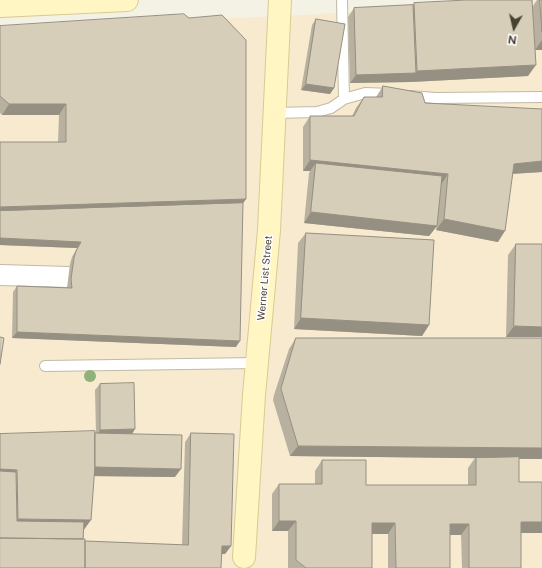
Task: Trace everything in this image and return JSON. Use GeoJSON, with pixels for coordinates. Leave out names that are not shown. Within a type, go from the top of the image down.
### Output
{"type":"FeatureCollection","features":[{"type":"Feature","properties":{"kind":"street"},"geometry":{"type":"LineString","coordinates":[[0,6],[127,0]]}},
{"type":"Feature","properties":{"kind":"street","name":"Werner List Street"},"geometry":{"type":"LineString","coordinates":[[244,557],[257,363],[269,230],[280,0]]}},
{"type":"Feature","properties":{"kind":"street"},"geometry":{"type":"LineString","coordinates":[[0,275],[68,277]]}},
{"type":"Feature","properties":{"kind":"lane"},"geometry":{"type":"LineString","coordinates":[[342,0],[344,99]]}},
{"type":"Feature","properties":{"kind":"lane"},"geometry":{"type":"LineString","coordinates":[[275,113],[316,112],[331,108],[344,99],[365,93],[435,98],[542,97]]}},
{"type":"Feature","properties":{"kind":"lane"},"geometry":{"type":"LineString","coordinates":[[45,366],[257,363]]}},
{"type":"Feature","properties":{"kind":"shaded area"},"geometry":{"type":"Polygon","coordinates":[[[542,0],[542,568],[0,568],[0,28],[304,15],[542,0]]]}},
{"type":"Feature","properties":{"kind":"building"},"geometry":{"type":"Polygon","coordinates":[[[467,0],[532,0],[536,65],[417,71],[414,3],[467,0]]]}},
{"type":"Feature","properties":{"kind":"building"},"geometry":{"type":"Polygon","coordinates":[[[540,0],[542,0],[542,32],[540,0]]]}},
{"type":"Feature","properties":{"kind":"building"},"geometry":{"type":"Polygon","coordinates":[[[413,5],[416,73],[356,75],[354,8],[413,5]]]}},
{"type":"Feature","properties":{"kind":"building"},"geometry":{"type":"Polygon","coordinates":[[[184,14],[189,18],[222,15],[246,40],[246,199],[0,207],[0,142],[66,142],[66,104],[9,104],[0,96],[0,26],[184,14]]]}},
{"type":"Feature","properties":{"kind":"building"},"geometry":{"type":"Polygon","coordinates":[[[316,19],[345,24],[334,88],[306,84],[316,19]]]}},
{"type":"Feature","properties":{"kind":"building"},"geometry":{"type":"Polygon","coordinates":[[[383,86],[422,93],[425,103],[542,109],[542,161],[514,164],[505,231],[444,219],[448,174],[310,160],[310,116],[354,116],[364,97],[382,97],[383,86]]]}},
{"type":"Feature","properties":{"kind":"building"},"geometry":{"type":"Polygon","coordinates":[[[316,163],[442,176],[437,226],[311,212],[316,163]]]}},
{"type":"Feature","properties":{"kind":"building"},"geometry":{"type":"Polygon","coordinates":[[[243,203],[240,341],[17,332],[17,286],[72,288],[71,279],[74,258],[81,242],[0,238],[0,211],[243,203]]]}},
{"type":"Feature","properties":{"kind":"building"},"geometry":{"type":"Polygon","coordinates":[[[306,233],[434,240],[429,325],[301,318],[306,233]]]}},
{"type":"Feature","properties":{"kind":"building"},"geometry":{"type":"Polygon","coordinates":[[[516,244],[542,244],[542,327],[514,326],[516,244]]]}},
{"type":"Feature","properties":{"kind":"building"},"geometry":{"type":"Polygon","coordinates":[[[0,337],[4,338],[0,364],[0,337]]]}},
{"type":"Feature","properties":{"kind":"building"},"geometry":{"type":"Polygon","coordinates":[[[296,338],[542,338],[542,448],[298,446],[281,389],[296,338]]]}},
{"type":"Feature","properties":{"kind":"building"},"geometry":{"type":"Polygon","coordinates":[[[134,383],[135,429],[100,430],[100,384],[134,383]]]}},
{"type":"Feature","properties":{"kind":"building"},"geometry":{"type":"Polygon","coordinates":[[[95,431],[95,465],[91,520],[18,519],[17,470],[0,469],[0,434],[95,431]]]}},
{"type":"Feature","properties":{"kind":"building"},"geometry":{"type":"Polygon","coordinates":[[[95,433],[182,435],[181,469],[95,467],[95,433]]]}},
{"type":"Feature","properties":{"kind":"building"},"geometry":{"type":"Polygon","coordinates":[[[191,433],[234,434],[231,546],[222,546],[221,568],[85,568],[85,541],[188,545],[191,433]]]}},
{"type":"Feature","properties":{"kind":"building"},"geometry":{"type":"Polygon","coordinates":[[[519,457],[519,482],[542,482],[542,522],[521,522],[521,568],[469,568],[469,524],[450,524],[450,568],[396,568],[395,523],[372,523],[372,568],[306,568],[296,560],[296,521],[279,521],[279,484],[322,484],[322,460],[366,460],[366,485],[476,485],[476,458],[519,457]]]}},
{"type":"Feature","properties":{"kind":"building"},"geometry":{"type":"Polygon","coordinates":[[[0,471],[16,472],[17,521],[84,522],[83,539],[0,538],[0,471]]]}},
{"type":"Feature","properties":{"kind":"building"},"geometry":{"type":"Polygon","coordinates":[[[0,538],[85,539],[85,568],[0,568],[0,538]]]}}]}
